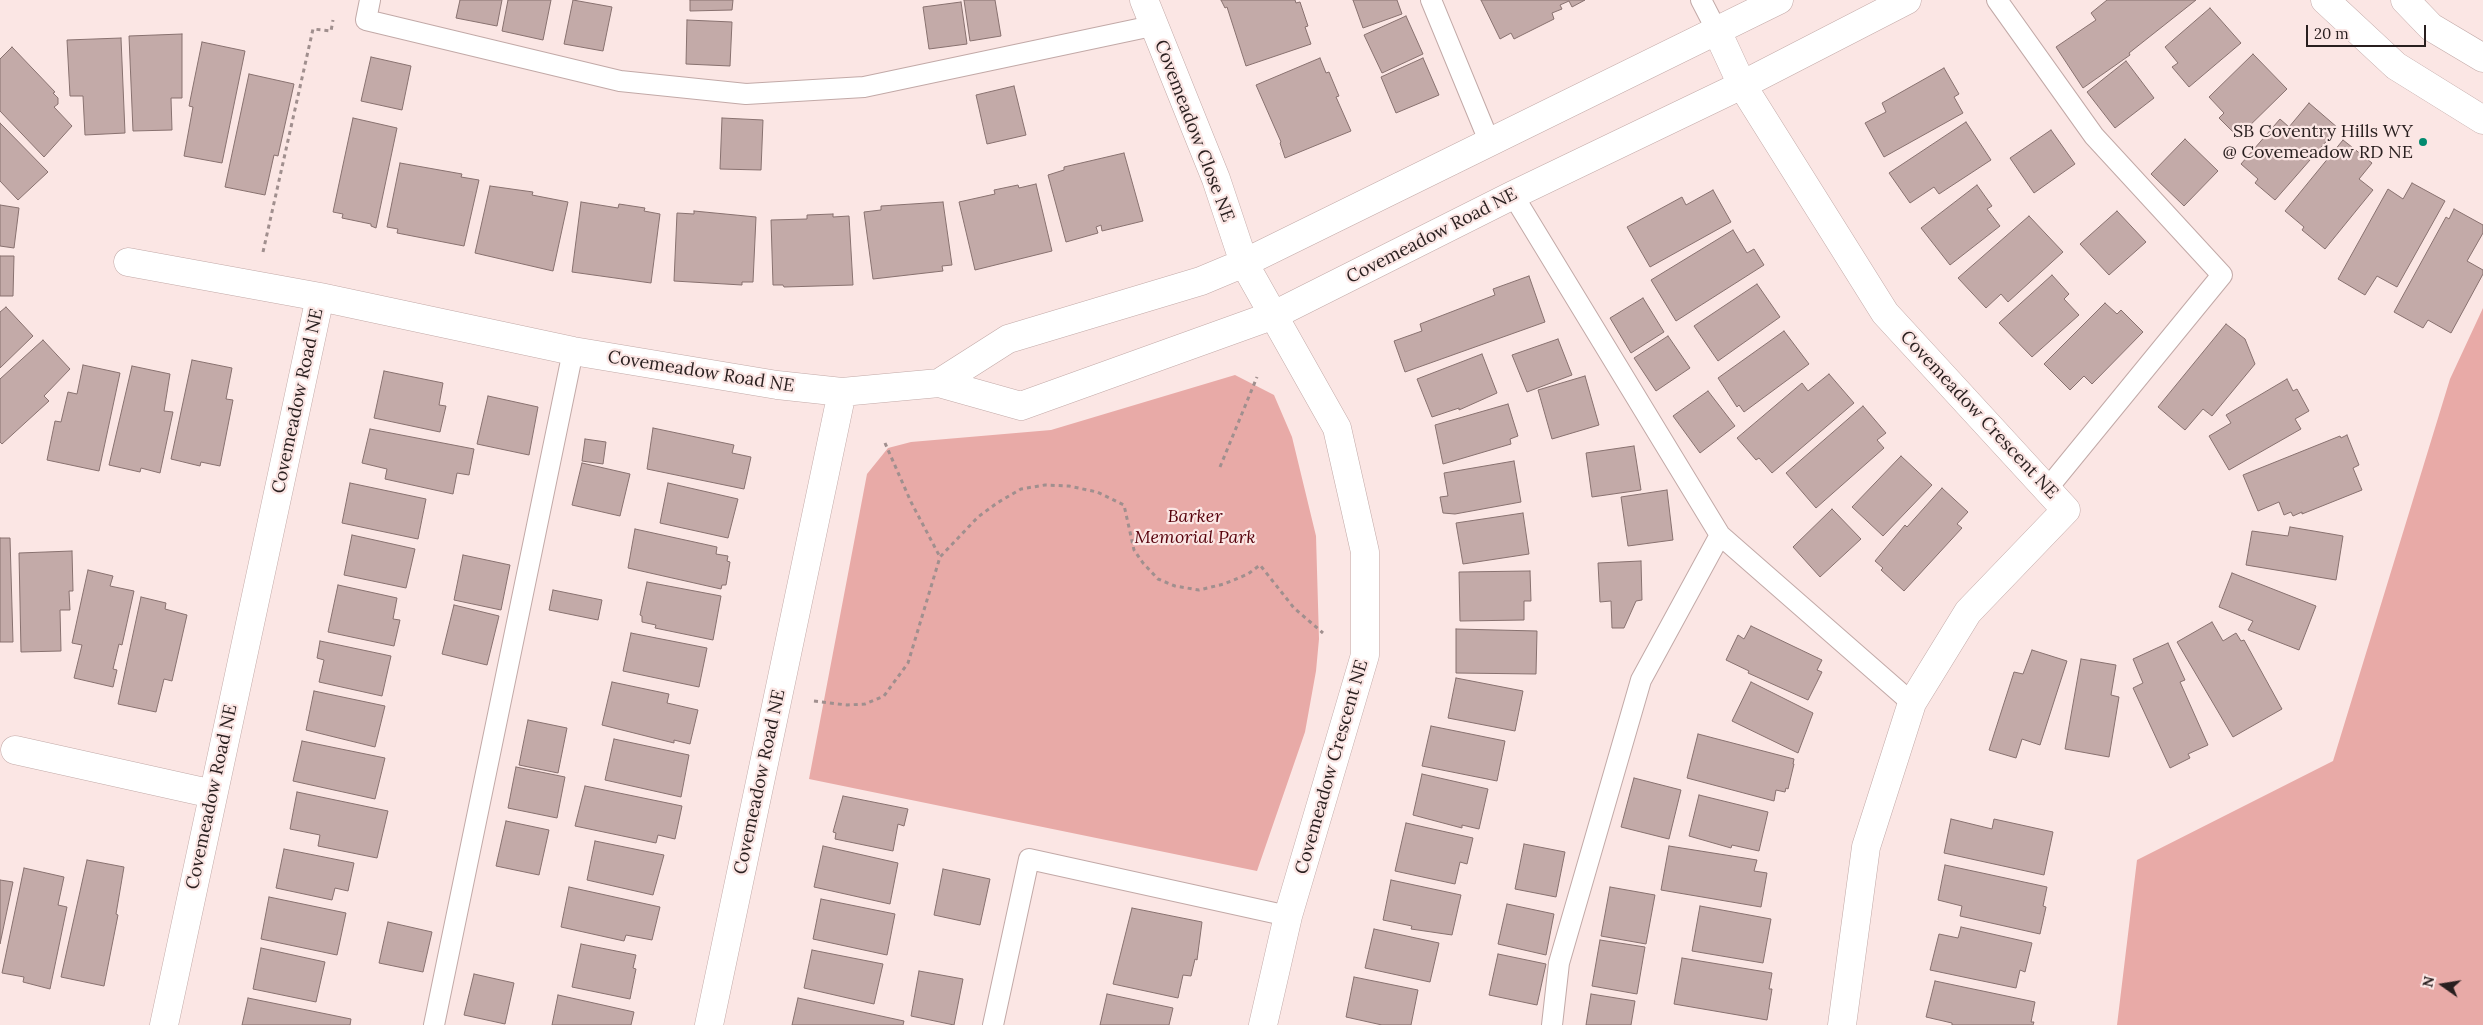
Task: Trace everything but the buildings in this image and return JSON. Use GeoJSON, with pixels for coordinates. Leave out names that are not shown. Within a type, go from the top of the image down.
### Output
{"type":"FeatureCollection","features":[{"type":"Feature","properties":{"kind":"street","name":"Covemeadow Close NE"},"geometry":{"type":"LineString","coordinates":[[1144,0],[1152,26],[1216,179],[1244,263]]}},
{"type":"Feature","properties":{"kind":"street","name":"Covemeadow Road NE"},"geometry":{"type":"LineString","coordinates":[[939,383],[1008,339],[1201,281],[1244,263],[1489,140],[1779,0]]}},
{"type":"Feature","properties":{"kind":"street","name":"Covemeadow Road NE"},"geometry":{"type":"LineString","coordinates":[[164,1025],[320,297],[573,351],[777,386],[842,392],[939,383],[1021,406],[1274,315],[1513,195],[1742,85],[1907,0]]}},
{"type":"Feature","properties":{"kind":"street"},"geometry":{"type":"LineString","coordinates":[[2325,0],[2396,66],[2483,120]]}},
{"type":"Feature","properties":{"kind":"street"},"geometry":{"type":"LineString","coordinates":[[2405,0],[2431,27],[2483,58]]}},
{"type":"Feature","properties":{"kind":"street","name":"Covemeadow Crescent NE"},"geometry":{"type":"LineString","coordinates":[[1717,31],[1742,85],[1885,313],[2066,510],[1968,612],[1912,703],[1866,847],[1842,1025]]}},
{"type":"Feature","properties":{"kind":"street"},"geometry":{"type":"LineString","coordinates":[[128,262],[320,297]]}},
{"type":"Feature","properties":{"kind":"street","name":"Covemeadow Crescent NE"},"geometry":{"type":"LineString","coordinates":[[1244,263],[1337,428],[1365,552],[1365,655],[1288,916],[1263,1025]]}},
{"type":"Feature","properties":{"kind":"street","name":"Covemeadow Road NE"},"geometry":{"type":"LineString","coordinates":[[709,1025],[842,392]]}},
{"type":"Feature","properties":{"kind":"street"},"geometry":{"type":"LineString","coordinates":[[15,750],[213,794]]}},
{"type":"Feature","properties":{"kind":"lane"},"geometry":{"type":"LineString","coordinates":[[370,0],[366,20],[620,81],[746,94],[864,87],[1152,26]]}},
{"type":"Feature","properties":{"kind":"lane"},"geometry":{"type":"LineString","coordinates":[[1431,0],[1489,140]]}},
{"type":"Feature","properties":{"kind":"lane"},"geometry":{"type":"LineString","coordinates":[[1701,0],[1717,31]]}},
{"type":"Feature","properties":{"kind":"lane"},"geometry":{"type":"LineString","coordinates":[[1997,0],[2094,136],[2222,275],[2047,489]]}},
{"type":"Feature","properties":{"kind":"lane"},"geometry":{"type":"LineString","coordinates":[[1513,195],[1720,535],[1912,703]]}},
{"type":"Feature","properties":{"kind":"lane"},"geometry":{"type":"LineString","coordinates":[[434,1025],[573,351]]}},
{"type":"Feature","properties":{"kind":"lane"},"geometry":{"type":"LineString","coordinates":[[1552,1025],[1559,963],[1641,680],[1720,535]]}},
{"type":"Feature","properties":{"kind":"lane"},"geometry":{"type":"LineString","coordinates":[[992,1025],[1030,859],[1288,916]]}},
{"type":"Feature","properties":{"kind":"path"},"geometry":{"type":"LineString","coordinates":[[256,285],[313,29],[331,31],[334,16]]}},
{"type":"Feature","properties":{"kind":"path"},"geometry":{"type":"LineString","coordinates":[[1220,467],[1257,377]]}},
{"type":"Feature","properties":{"kind":"path"},"geometry":{"type":"LineString","coordinates":[[885,444],[911,502],[940,557]]}},
{"type":"Feature","properties":{"kind":"path"},"geometry":{"type":"LineString","coordinates":[[814,701],[847,705],[866,704],[884,696],[908,663],[940,557],[978,517],[1021,489],[1045,485],[1069,486],[1097,492],[1124,505],[1134,550],[1158,579],[1174,586],[1199,590],[1232,581],[1260,566],[1294,608],[1323,633]]}},
{"type":"Feature","properties":{"kind":"green space"},"geometry":{"type":"Polygon","coordinates":[[[2483,308],[2483,1025],[2117,1025],[2137,860],[2333,761],[2450,379],[2483,308]]]}},
{"type":"Feature","properties":{"kind":"green space","name":"Barker Memorial Park"},"geometry":{"type":"Polygon","coordinates":[[[1235,375],[1274,395],[1292,437],[1316,536],[1319,639],[1316,671],[1305,732],[1257,871],[809,779],[867,474],[888,448],[911,442],[1051,430],[1235,375]]]}},
{"type":"Feature","properties":{"kind":"place","name":"SB Coventry Hills WY @ Covemeadow RD NE"},"geometry":{"type":"Point","coordinates":[2423,142]}}]}
